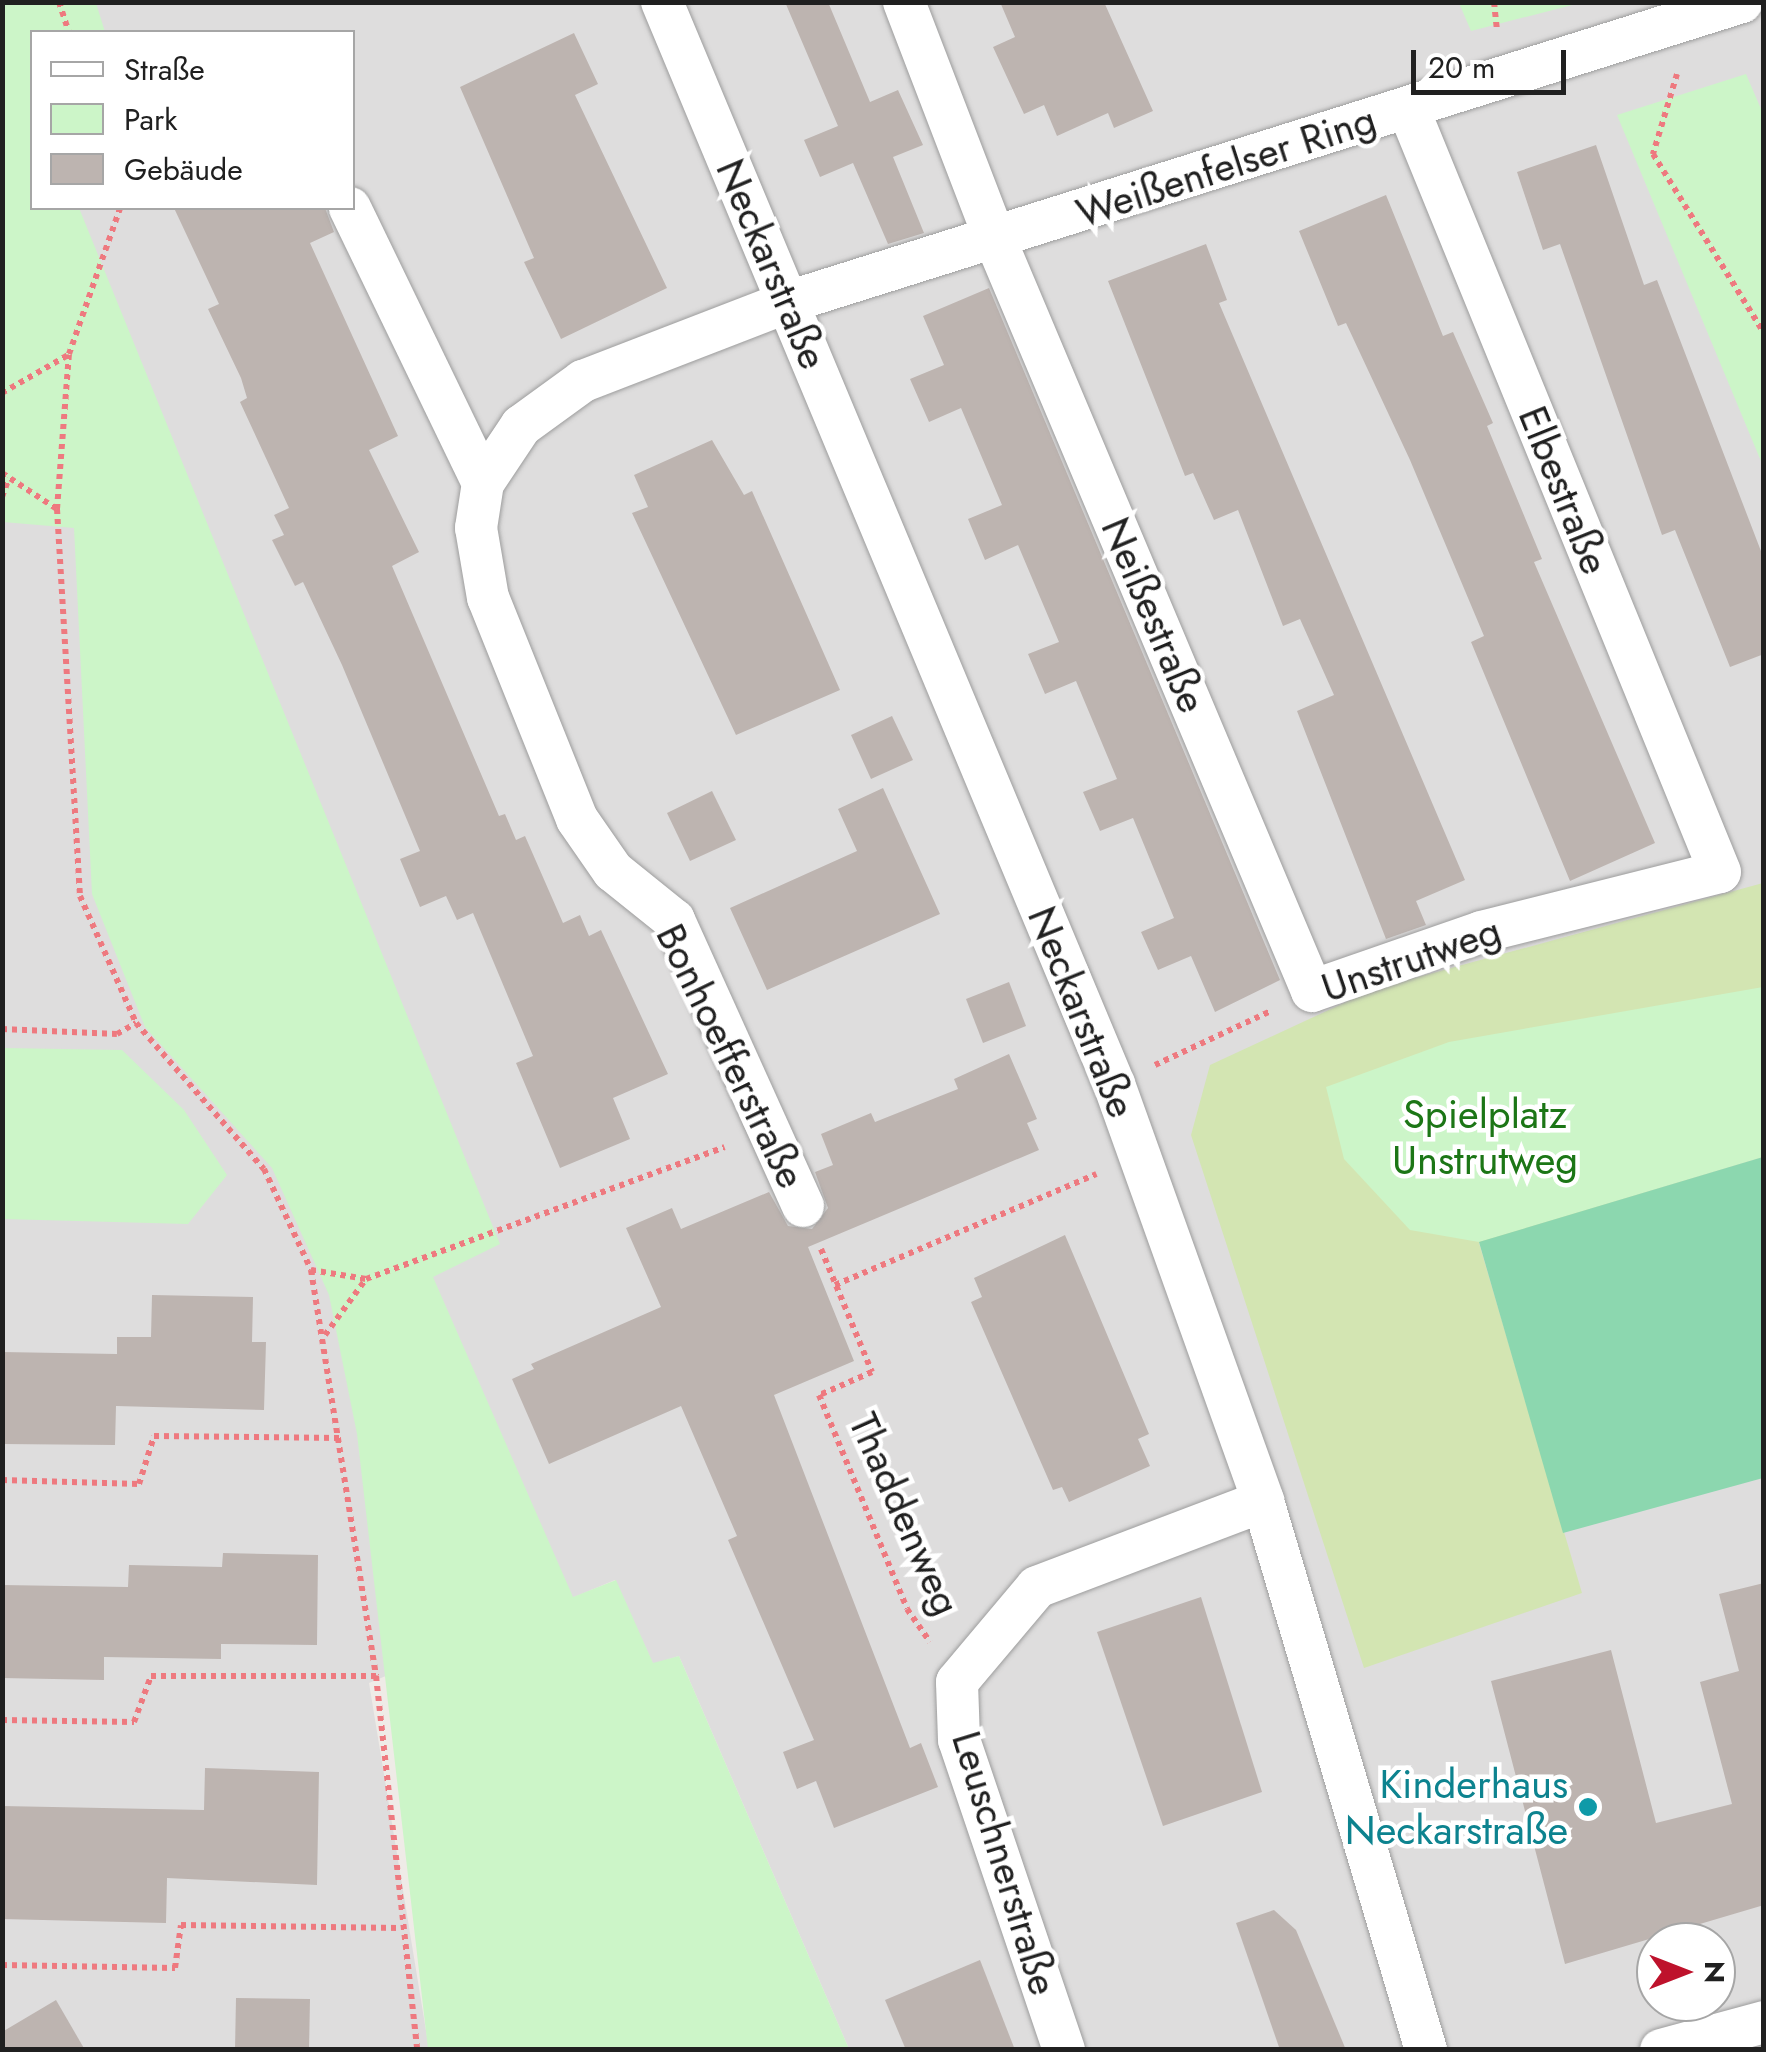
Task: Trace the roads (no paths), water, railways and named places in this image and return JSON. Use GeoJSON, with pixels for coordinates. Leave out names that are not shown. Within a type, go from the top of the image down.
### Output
{"type":"FeatureCollection","features":[{"type":"Feature","properties":{"kind":"street","name":"Neckarstraße"},"geometry":{"type":"LineString","coordinates":[[662,2],[1114,1084],[1263,1501],[1426,2050]]}},
{"type":"Feature","properties":{"kind":"street"},"geometry":{"type":"LineString","coordinates":[[904,2],[995,239]]}},
{"type":"Feature","properties":{"kind":"street","name":"Weißenfelser Ring"},"geometry":{"type":"LineString","coordinates":[[788,302],[1722,7]]}},
{"type":"Feature","properties":{"kind":"street","name":"Elbestraße"},"geometry":{"type":"LineString","coordinates":[[1408,108],[1720,872]]}},
{"type":"Feature","properties":{"kind":"street"},"geometry":{"type":"LineString","coordinates":[[351,210],[482,483]]}},
{"type":"Feature","properties":{"kind":"street","name":"Neißestraße"},"geometry":{"type":"LineString","coordinates":[[995,239],[1312,992]]}},
{"type":"Feature","properties":{"kind":"street","name":"Bonhoefferstraße"},"geometry":{"type":"LineString","coordinates":[[788,302],[583,380],[522,426],[482,483],[476,528],[488,598],[577,818],[613,871],[674,920],[772,1129],[803,1206]]}},
{"type":"Feature","properties":{"kind":"street","name":"Unstrutweg"},"geometry":{"type":"LineString","coordinates":[[1312,992],[1481,932],[1720,872]]}},
{"type":"Feature","properties":{"kind":"street","name":"Leuschnerstraße"},"geometry":{"type":"LineString","coordinates":[[1064,2050],[959,1740],[957,1682],[1037,1587],[1263,1501]]}},
{"type":"Feature","properties":{"kind":"street"},"geometry":{"type":"LineString","coordinates":[[1661,2050],[1764,2022]]}},
{"type":"Feature","properties":{"kind":"place","name":"Kinderhaus Neckarstraße"},"geometry":{"type":"Point","coordinates":[1588,1807]}},
{"type":"Feature","properties":{"kind":"park label","name":"Spielplatz Unstrutweg"},"geometry":{"type":"Point","coordinates":[1485,1137]}}]}
